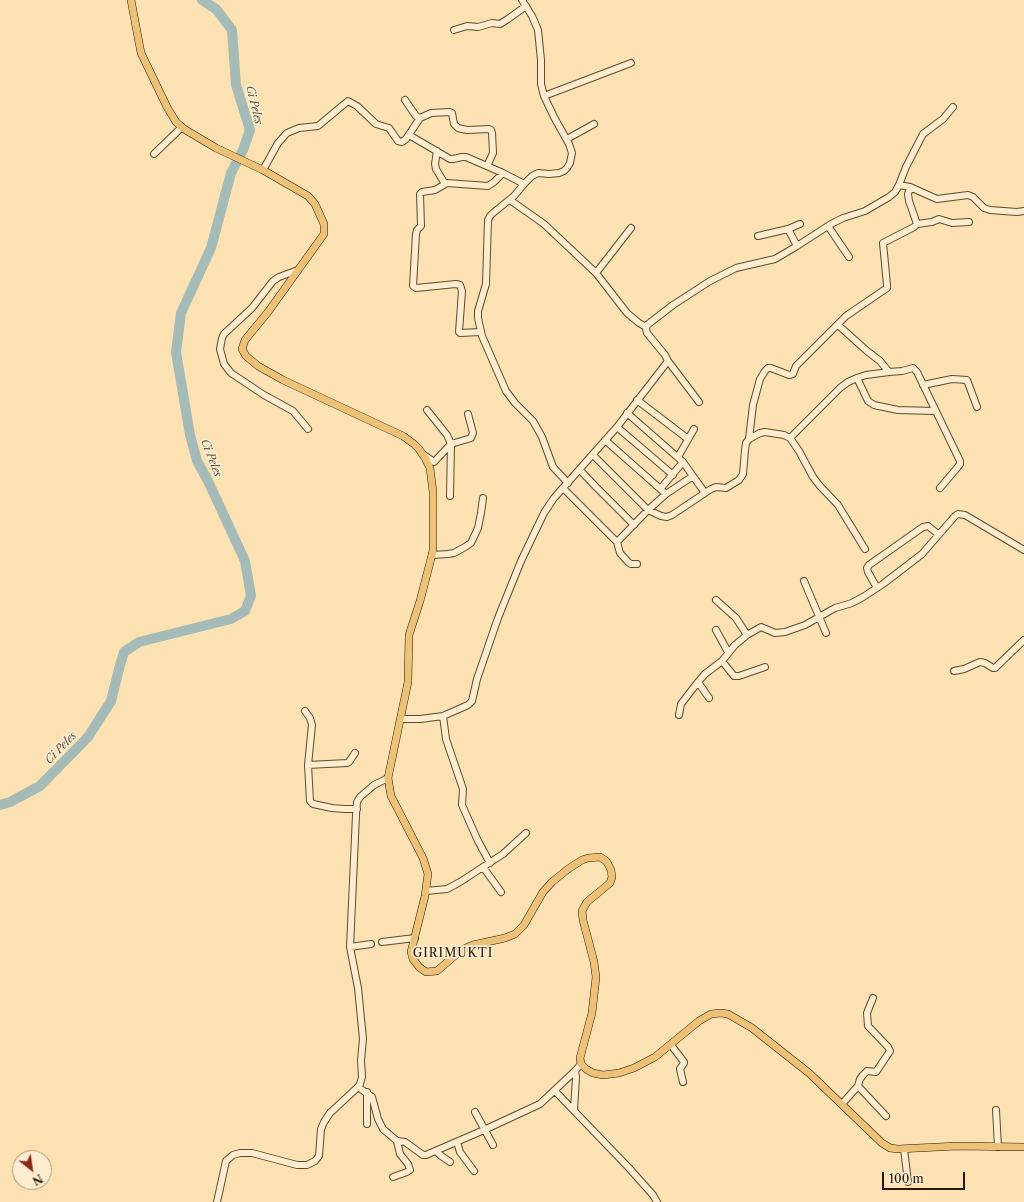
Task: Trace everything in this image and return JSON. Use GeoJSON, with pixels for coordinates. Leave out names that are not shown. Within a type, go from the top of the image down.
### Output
{"type":"FeatureCollection","features":[{"type":"Feature","properties":{"kind":"main road"},"geometry":{"type":"LineString","coordinates":[[131,0],[141,52],[169,112],[176,122],[202,141],[230,156],[263,170],[308,196],[315,204],[325,227],[324,234],[268,312],[244,340],[242,349],[246,356],[258,366],[283,380],[403,436],[414,444],[423,455],[430,468],[433,484],[432,555],[409,635],[408,679],[388,778],[391,796],[425,864],[428,874],[426,891],[411,952],[419,967],[429,972],[437,971],[458,952],[466,948],[515,934],[524,926],[544,892],[552,882],[568,868],[582,860],[600,857],[606,861],[612,870],[612,880],[602,891],[587,902],[582,911],[596,977],[590,1021],[580,1058],[581,1064],[589,1071],[598,1075],[619,1073],[646,1062],[671,1045],[694,1024],[705,1017],[716,1013],[728,1014],[752,1028],[809,1073],[886,1146],[894,1149],[958,1146],[1024,1147]]}},
{"type":"Feature","properties":{"kind":"street"},"geometry":{"type":"LineString","coordinates":[[522,0],[538,30],[540,37],[541,84],[544,96],[572,149],[572,153],[570,163],[567,168],[559,173],[538,173],[532,176],[510,200],[492,213],[488,220],[486,284],[478,312],[480,332],[498,375],[509,396],[533,421],[542,437],[553,467],[568,483]]}},
{"type":"Feature","properties":{"kind":"street"},"geometry":{"type":"LineString","coordinates":[[454,30],[467,26],[478,27],[492,23],[500,24],[526,6]]}},
{"type":"Feature","properties":{"kind":"street"},"geometry":{"type":"LineString","coordinates":[[544,96],[631,63]]}},
{"type":"Feature","properties":{"kind":"street"},"geometry":{"type":"LineString","coordinates":[[263,170],[278,143],[287,133],[299,128],[318,126],[348,100],[357,106],[376,124],[389,128],[398,141],[402,142],[405,141],[420,118],[432,113],[452,113],[454,124],[458,128],[467,130],[489,129],[492,133],[494,153],[487,166]]}},
{"type":"Feature","properties":{"kind":"street"},"geometry":{"type":"LineString","coordinates":[[405,100],[416,116],[420,118]]}},
{"type":"Feature","properties":{"kind":"street"},"geometry":{"type":"LineString","coordinates":[[646,327],[673,305],[710,281],[736,268],[775,259],[843,218],[882,202],[895,192],[923,134],[944,120],[954,107]]}},
{"type":"Feature","properties":{"kind":"street"},"geometry":{"type":"LineString","coordinates":[[567,139],[594,124]]}},
{"type":"Feature","properties":{"kind":"street"},"geometry":{"type":"LineString","coordinates":[[154,154],[182,127]]}},
{"type":"Feature","properties":{"kind":"street"},"geometry":{"type":"LineString","coordinates":[[408,135],[450,159],[466,157],[524,184]]}},
{"type":"Feature","properties":{"kind":"street"},"geometry":{"type":"LineString","coordinates":[[437,151],[435,164],[436,169],[445,184]]}},
{"type":"Feature","properties":{"kind":"street"},"geometry":{"type":"LineString","coordinates":[[480,332],[459,332],[462,290],[460,285],[456,284],[415,288],[413,285],[416,234],[417,230],[421,226],[420,193],[435,190],[445,184],[488,186],[503,173]]}},
{"type":"Feature","properties":{"kind":"street"},"geometry":{"type":"LineString","coordinates":[[899,185],[910,187],[936,199],[968,195],[984,208],[990,210],[1024,212]]}},
{"type":"Feature","properties":{"kind":"street"},"geometry":{"type":"LineString","coordinates":[[910,187],[908,194],[909,201],[917,224]]}},
{"type":"Feature","properties":{"kind":"street"},"geometry":{"type":"LineString","coordinates":[[510,200],[544,224],[596,273],[627,313],[646,327],[647,332],[699,402]]}},
{"type":"Feature","properties":{"kind":"street"},"geometry":{"type":"LineString","coordinates":[[593,455],[648,510],[661,516],[672,515],[713,488],[726,488],[739,480],[743,474],[746,443],[749,439],[753,405],[762,374],[768,368],[771,368],[789,375],[793,374],[796,366],[838,324],[857,308],[887,288],[888,285],[883,243],[917,224],[932,222],[939,219],[952,223],[969,222]]}},
{"type":"Feature","properties":{"kind":"street"},"geometry":{"type":"LineString","coordinates":[[758,236],[788,229],[800,224]]}},
{"type":"Feature","properties":{"kind":"street"},"geometry":{"type":"LineString","coordinates":[[828,226],[849,257]]}},
{"type":"Feature","properties":{"kind":"street"},"geometry":{"type":"LineString","coordinates":[[596,273],[631,228]]}},
{"type":"Feature","properties":{"kind":"street"},"geometry":{"type":"LineString","coordinates":[[788,229],[797,246]]}},
{"type":"Feature","properties":{"kind":"street"},"geometry":{"type":"LineString","coordinates":[[298,270],[279,277],[273,281],[252,308],[224,334],[220,349],[224,364],[231,373],[293,411],[308,429]]}},
{"type":"Feature","properties":{"kind":"street"},"geometry":{"type":"LineString","coordinates":[[838,324],[880,361],[889,372]]}},
{"type":"Feature","properties":{"kind":"street"},"geometry":{"type":"LineString","coordinates":[[401,719],[420,719],[443,716],[468,705],[472,701],[477,679],[498,618],[521,561],[544,514],[554,498],[617,427],[668,361]]}},
{"type":"Feature","properties":{"kind":"street"},"geometry":{"type":"LineString","coordinates":[[790,438],[840,388],[848,382],[866,375],[902,371],[913,368],[923,385],[960,461],[957,468],[940,488]]}},
{"type":"Feature","properties":{"kind":"street"},"geometry":{"type":"LineString","coordinates":[[857,378],[868,401],[874,405],[898,410],[935,411]]}},
{"type":"Feature","properties":{"kind":"street"},"geometry":{"type":"LineString","coordinates":[[923,385],[952,379],[967,380],[977,407]]}},
{"type":"Feature","properties":{"kind":"street"},"geometry":{"type":"LineString","coordinates":[[637,400],[688,439]]}},
{"type":"Feature","properties":{"kind":"street"},"geometry":{"type":"LineString","coordinates":[[427,410],[447,435],[451,444],[450,496]]}},
{"type":"Feature","properties":{"kind":"street"},"geometry":{"type":"LineString","coordinates":[[627,413],[683,462],[705,493]]}},
{"type":"Feature","properties":{"kind":"street"},"geometry":{"type":"LineString","coordinates":[[423,455],[434,462],[451,444],[469,439],[473,436],[468,414]]}},
{"type":"Feature","properties":{"kind":"street"},"geometry":{"type":"LineString","coordinates":[[617,427],[673,475]]}},
{"type":"Feature","properties":{"kind":"street"},"geometry":{"type":"LineString","coordinates":[[678,457],[694,429]]}},
{"type":"Feature","properties":{"kind":"street"},"geometry":{"type":"LineString","coordinates":[[749,439],[765,432],[790,438],[816,481],[838,505],[865,549]]}},
{"type":"Feature","properties":{"kind":"street"},"geometry":{"type":"LineString","coordinates":[[605,440],[666,494]]}},
{"type":"Feature","properties":{"kind":"street"},"geometry":{"type":"LineString","coordinates":[[661,488],[683,462]]}},
{"type":"Feature","properties":{"kind":"street"},"geometry":{"type":"LineString","coordinates":[[580,470],[634,525]]}},
{"type":"Feature","properties":{"kind":"street"},"geometry":{"type":"LineString","coordinates":[[617,542],[666,494],[693,476]]}},
{"type":"Feature","properties":{"kind":"street"},"geometry":{"type":"LineString","coordinates":[[563,488],[617,542],[622,556],[631,564],[637,564]]}},
{"type":"Feature","properties":{"kind":"street"},"geometry":{"type":"LineString","coordinates":[[432,555],[454,553],[471,543],[478,528],[483,498]]}},
{"type":"Feature","properties":{"kind":"street"},"geometry":{"type":"LineString","coordinates":[[679,716],[681,704],[698,682],[747,635],[761,627],[775,633],[785,632],[805,625],[835,608],[856,601],[912,563],[958,514],[965,515],[1024,550]]}},
{"type":"Feature","properties":{"kind":"street"},"geometry":{"type":"LineString","coordinates":[[877,588],[868,572],[867,568],[869,565],[924,527],[928,526],[938,534]]}},
{"type":"Feature","properties":{"kind":"street"},"geometry":{"type":"LineString","coordinates":[[804,582],[826,633]]}},
{"type":"Feature","properties":{"kind":"street"},"geometry":{"type":"LineString","coordinates":[[716,600],[736,618],[747,635]]}},
{"type":"Feature","properties":{"kind":"street"},"geometry":{"type":"LineString","coordinates":[[716,630],[728,652]]}},
{"type":"Feature","properties":{"kind":"street"},"geometry":{"type":"LineString","coordinates":[[954,671],[964,669],[980,662],[995,668],[1024,640]]}},
{"type":"Feature","properties":{"kind":"street"},"geometry":{"type":"LineString","coordinates":[[722,660],[734,676],[739,676],[765,667]]}},
{"type":"Feature","properties":{"kind":"street"},"geometry":{"type":"LineString","coordinates":[[698,682],[709,698]]}},
{"type":"Feature","properties":{"kind":"street"},"geometry":{"type":"LineString","coordinates":[[305,711],[310,718],[312,725],[308,766],[311,802],[313,804],[338,808],[357,809]]}},
{"type":"Feature","properties":{"kind":"street"},"geometry":{"type":"LineString","coordinates":[[443,716],[446,739],[463,791],[462,805],[490,863]]}},
{"type":"Feature","properties":{"kind":"street"},"geometry":{"type":"LineString","coordinates":[[308,766],[347,764],[355,753]]}},
{"type":"Feature","properties":{"kind":"street"},"geometry":{"type":"LineString","coordinates":[[217,1202],[226,1161],[233,1155],[240,1153],[252,1153],[297,1165],[307,1165],[315,1161],[319,1156],[321,1128],[324,1122],[330,1113],[358,1087],[362,1077],[361,1060],[363,1039],[358,988],[350,947],[357,809],[360,797],[374,785],[388,778]]}},
{"type":"Feature","properties":{"kind":"street"},"geometry":{"type":"LineString","coordinates":[[426,891],[447,889],[460,882],[503,854],[526,833]]}},
{"type":"Feature","properties":{"kind":"street"},"geometry":{"type":"LineString","coordinates":[[483,867],[501,892]]}},
{"type":"Feature","properties":{"kind":"street"},"geometry":{"type":"LineString","coordinates":[[382,942],[414,938]]}},
{"type":"Feature","properties":{"kind":"street"},"geometry":{"type":"LineString","coordinates":[[350,947],[371,944]]}},
{"type":"Feature","properties":{"kind":"street"},"geometry":{"type":"LineString","coordinates":[[842,1104],[858,1086],[860,1078],[867,1071],[876,1072],[891,1050],[868,1026],[867,1013],[873,998]]}},
{"type":"Feature","properties":{"kind":"street"},"geometry":{"type":"LineString","coordinates":[[671,1045],[684,1064],[680,1069],[683,1082]]}},
{"type":"Feature","properties":{"kind":"street"},"geometry":{"type":"LineString","coordinates":[[358,1087],[372,1097],[380,1125],[383,1129],[397,1141],[405,1142],[423,1155],[457,1142],[540,1104],[581,1064]]}},
{"type":"Feature","properties":{"kind":"street"},"geometry":{"type":"LineString","coordinates":[[574,1110],[575,1071]]}},
{"type":"Feature","properties":{"kind":"street"},"geometry":{"type":"LineString","coordinates":[[858,1086],[886,1116]]}},
{"type":"Feature","properties":{"kind":"street"},"geometry":{"type":"LineString","coordinates":[[555,1091],[629,1168],[653,1195],[657,1202]]}},
{"type":"Feature","properties":{"kind":"street"},"geometry":{"type":"LineString","coordinates":[[367,1092],[367,1124]]}},
{"type":"Feature","properties":{"kind":"street"},"geometry":{"type":"LineString","coordinates":[[996,1110],[998,1147]]}},
{"type":"Feature","properties":{"kind":"street"},"geometry":{"type":"LineString","coordinates":[[475,1112],[493,1145]]}},
{"type":"Feature","properties":{"kind":"street"},"geometry":{"type":"LineString","coordinates":[[393,1177],[410,1170],[408,1164],[400,1154],[397,1141]]}},
{"type":"Feature","properties":{"kind":"street"},"geometry":{"type":"LineString","coordinates":[[457,1142],[460,1152],[474,1171]]}},
{"type":"Feature","properties":{"kind":"street"},"geometry":{"type":"LineString","coordinates":[[904,1149],[908,1182]]}},
{"type":"Feature","properties":{"kind":"street"},"geometry":{"type":"LineString","coordinates":[[436,1151],[450,1162]]}},
{"type":"Feature","properties":{"kind":"waterway","name":"Ci Peles"},"geometry":{"type":"LineString","coordinates":[[0,805],[10,802],[40,786],[88,737],[111,701],[124,652],[139,642],[231,619],[245,611],[251,596],[245,561],[208,481],[197,461],[190,435],[176,352],[181,313],[211,248],[231,173],[243,150],[250,130],[236,85],[232,30],[216,9],[202,0]]}},
{"type":"Feature","properties":{"kind":"district","name":"GIRIMUKTI"},"geometry":{"type":"Point","coordinates":[453,954]}}]}
